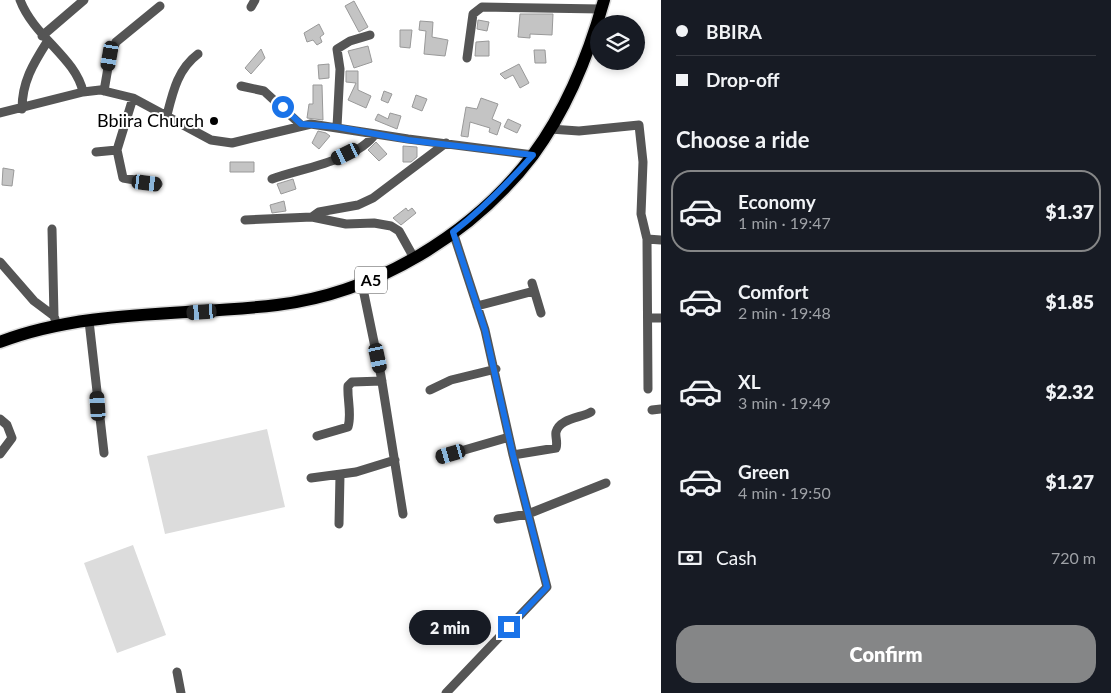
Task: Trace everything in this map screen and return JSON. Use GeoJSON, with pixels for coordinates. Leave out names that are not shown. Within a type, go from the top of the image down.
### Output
{"type":"FeatureCollection","features":[{"type":"Feature","properties":{"kind":"main road","name":"A5"},"geometry":{"type":"LineString","coordinates":[[0,342],[55,320],[89,321],[279,305],[314,299],[362,284],[414,258],[478,213],[504,188],[533,155],[550,129],[576,80],[602,5]]}},
{"type":"Feature","properties":{"kind":"street"},"geometry":{"type":"LineString","coordinates":[[20,0],[44,39],[68,63],[80,80],[83,92]]}},
{"type":"Feature","properties":{"kind":"street"},"geometry":{"type":"LineString","coordinates":[[22,109],[22,91],[26,78],[44,39],[84,0]]}},
{"type":"Feature","properties":{"kind":"street"},"geometry":{"type":"LineString","coordinates":[[467,58],[473,14],[482,7],[602,5]]}},
{"type":"Feature","properties":{"kind":"street"},"geometry":{"type":"LineString","coordinates":[[104,91],[110,56],[116,42],[160,6]]}},
{"type":"Feature","properties":{"kind":"street"},"geometry":{"type":"LineString","coordinates":[[337,127],[340,69],[337,48],[350,41],[370,35]]}},
{"type":"Feature","properties":{"kind":"street"},"geometry":{"type":"LineString","coordinates":[[168,115],[173,88],[182,70],[198,54]]}},
{"type":"Feature","properties":{"kind":"street"},"geometry":{"type":"LineString","coordinates":[[241,86],[264,91],[301,124]]}},
{"type":"Feature","properties":{"kind":"street"},"geometry":{"type":"LineString","coordinates":[[0,113],[22,109],[83,92],[104,91],[133,98],[212,140],[232,143],[301,124],[337,127],[375,134],[533,155]]}},
{"type":"Feature","properties":{"kind":"street"},"geometry":{"type":"LineString","coordinates":[[133,98],[117,150],[123,178],[158,184]]}},
{"type":"Feature","properties":{"kind":"street"},"geometry":{"type":"LineString","coordinates":[[550,129],[578,131],[639,125],[643,162],[641,214],[647,239],[648,389]]}},
{"type":"Feature","properties":{"kind":"street"},"geometry":{"type":"LineString","coordinates":[[272,179],[332,161],[361,147],[375,134]]}},
{"type":"Feature","properties":{"kind":"street"},"geometry":{"type":"LineString","coordinates":[[312,217],[319,212],[358,205],[373,198],[446,143]]}},
{"type":"Feature","properties":{"kind":"street"},"geometry":{"type":"LineString","coordinates":[[96,152],[117,150]]}},
{"type":"Feature","properties":{"kind":"street"},"geometry":{"type":"LineString","coordinates":[[245,220],[312,217],[346,224],[374,223],[391,226],[399,231],[414,258]]}},
{"type":"Feature","properties":{"kind":"street"},"geometry":{"type":"LineString","coordinates":[[52,229],[55,320]]}},
{"type":"Feature","properties":{"kind":"street"},"geometry":{"type":"LineString","coordinates":[[446,693],[547,587],[513,455],[496,369],[453,232]]}},
{"type":"Feature","properties":{"kind":"street"},"geometry":{"type":"LineString","coordinates":[[647,239],[661,240]]}},
{"type":"Feature","properties":{"kind":"street"},"geometry":{"type":"LineString","coordinates":[[1,266],[55,320]]}},
{"type":"Feature","properties":{"kind":"street"},"geometry":{"type":"LineString","coordinates":[[362,284],[382,381],[403,514]]}},
{"type":"Feature","properties":{"kind":"street"},"geometry":{"type":"LineString","coordinates":[[476,306],[533,287],[541,313]]}},
{"type":"Feature","properties":{"kind":"street"},"geometry":{"type":"LineString","coordinates":[[648,318],[661,318]]}},
{"type":"Feature","properties":{"kind":"street"},"geometry":{"type":"LineString","coordinates":[[89,321],[104,453]]}},
{"type":"Feature","properties":{"kind":"street"},"geometry":{"type":"LineString","coordinates":[[430,390],[452,380],[496,369]]}},
{"type":"Feature","properties":{"kind":"street"},"geometry":{"type":"LineString","coordinates":[[317,436],[348,427],[350,419],[347,395],[348,386],[352,382],[382,381]]}},
{"type":"Feature","properties":{"kind":"street"},"geometry":{"type":"LineString","coordinates":[[513,455],[556,448],[558,443],[556,432],[560,426],[568,420],[591,412]]}},
{"type":"Feature","properties":{"kind":"street"},"geometry":{"type":"LineString","coordinates":[[0,419],[7,425],[12,438],[0,454]]}},
{"type":"Feature","properties":{"kind":"street"},"geometry":{"type":"LineString","coordinates":[[440,457],[509,437]]}},
{"type":"Feature","properties":{"kind":"street"},"geometry":{"type":"LineString","coordinates":[[311,478],[340,475],[395,460]]}},
{"type":"Feature","properties":{"kind":"street"},"geometry":{"type":"LineString","coordinates":[[338,524],[340,475]]}},
{"type":"Feature","properties":{"kind":"street"},"geometry":{"type":"LineString","coordinates":[[498,519],[528,514],[606,483]]}},
{"type":"Feature","properties":{"kind":"street"},"geometry":{"type":"LineString","coordinates":[[178,672],[181,693]]}},
{"type":"Feature","properties":{"kind":"shaded area"},"geometry":{"type":"Polygon","coordinates":[[[267,429],[285,507],[165,534],[147,456],[267,429]]]}},
{"type":"Feature","properties":{"kind":"shaded area"},"geometry":{"type":"Polygon","coordinates":[[[133,545],[166,635],[117,653],[84,563],[133,545]]]}},
{"type":"Feature","properties":{"kind":"building"},"geometry":{"type":"Polygon","coordinates":[[[354,1],[368,27],[359,32],[345,6],[354,1]]]}},
{"type":"Feature","properties":{"kind":"building"},"geometry":{"type":"Polygon","coordinates":[[[520,14],[553,14],[552,35],[530,34],[530,38],[518,37],[520,14]]]}},
{"type":"Feature","properties":{"kind":"building"},"geometry":{"type":"Polygon","coordinates":[[[478,20],[489,22],[487,31],[477,29],[478,20]]]}},
{"type":"Feature","properties":{"kind":"building"},"geometry":{"type":"Polygon","coordinates":[[[420,21],[433,22],[432,37],[448,40],[445,56],[424,54],[426,31],[419,30],[420,21]]]}},
{"type":"Feature","properties":{"kind":"building"},"geometry":{"type":"Polygon","coordinates":[[[319,24],[324,34],[320,37],[322,42],[317,45],[313,40],[307,42],[304,33],[319,24]]]}},
{"type":"Feature","properties":{"kind":"building"},"geometry":{"type":"Polygon","coordinates":[[[400,30],[412,30],[410,48],[400,47],[400,30]]]}},
{"type":"Feature","properties":{"kind":"building"},"geometry":{"type":"Polygon","coordinates":[[[489,41],[489,56],[475,56],[476,42],[489,41]]]}},
{"type":"Feature","properties":{"kind":"building"},"geometry":{"type":"Polygon","coordinates":[[[368,46],[372,62],[354,68],[348,51],[368,46]]]}},
{"type":"Feature","properties":{"kind":"building"},"geometry":{"type":"Polygon","coordinates":[[[261,49],[265,58],[251,74],[245,68],[261,49]]]}},
{"type":"Feature","properties":{"kind":"building"},"geometry":{"type":"Polygon","coordinates":[[[534,50],[545,50],[546,63],[535,63],[534,50]]]}},
{"type":"Feature","properties":{"kind":"building"},"geometry":{"type":"Polygon","coordinates":[[[329,64],[329,78],[319,79],[318,65],[329,64]]]}},
{"type":"Feature","properties":{"kind":"building"},"geometry":{"type":"Polygon","coordinates":[[[519,64],[529,83],[520,88],[513,75],[505,79],[500,74],[519,64]]]}},
{"type":"Feature","properties":{"kind":"building"},"geometry":{"type":"Polygon","coordinates":[[[346,71],[358,71],[358,90],[371,96],[366,108],[348,100],[356,83],[346,82],[346,71]]]}},
{"type":"Feature","properties":{"kind":"building"},"geometry":{"type":"Polygon","coordinates":[[[313,85],[322,85],[323,120],[307,118],[309,104],[313,104],[313,85]]]}},
{"type":"Feature","properties":{"kind":"building"},"geometry":{"type":"Polygon","coordinates":[[[384,91],[392,94],[388,103],[381,100],[384,91]]]}},
{"type":"Feature","properties":{"kind":"building"},"geometry":{"type":"Polygon","coordinates":[[[416,95],[427,99],[422,111],[412,107],[416,95]]]}},
{"type":"Feature","properties":{"kind":"building"},"geometry":{"type":"Polygon","coordinates":[[[481,98],[498,104],[492,119],[501,123],[497,135],[489,132],[490,128],[470,122],[468,137],[461,136],[466,107],[477,109],[481,98]]]}},
{"type":"Feature","properties":{"kind":"building"},"geometry":{"type":"Polygon","coordinates":[[[390,113],[401,116],[397,129],[375,120],[378,114],[388,119],[390,113]]]}},
{"type":"Feature","properties":{"kind":"building"},"geometry":{"type":"Polygon","coordinates":[[[508,119],[521,125],[517,133],[504,127],[508,119]]]}},
{"type":"Feature","properties":{"kind":"building"},"geometry":{"type":"Polygon","coordinates":[[[318,131],[330,136],[319,149],[312,143],[318,131]]]}},
{"type":"Feature","properties":{"kind":"building"},"geometry":{"type":"Polygon","coordinates":[[[376,142],[387,154],[379,161],[368,150],[376,142]]]}},
{"type":"Feature","properties":{"kind":"building"},"geometry":{"type":"Polygon","coordinates":[[[403,146],[417,147],[417,157],[411,162],[403,162],[403,146]]]}},
{"type":"Feature","properties":{"kind":"building"},"geometry":{"type":"Polygon","coordinates":[[[230,162],[254,162],[254,172],[230,172],[230,162]]]}},
{"type":"Feature","properties":{"kind":"building"},"geometry":{"type":"Polygon","coordinates":[[[3,168],[14,170],[12,186],[2,185],[3,168]]]}},
{"type":"Feature","properties":{"kind":"building"},"geometry":{"type":"Polygon","coordinates":[[[293,179],[296,189],[281,194],[277,184],[293,179]]]}},
{"type":"Feature","properties":{"kind":"building"},"geometry":{"type":"Polygon","coordinates":[[[284,201],[286,211],[272,213],[270,205],[284,201]]]}},
{"type":"Feature","properties":{"kind":"building"},"geometry":{"type":"Polygon","coordinates":[[[406,208],[408,211],[412,208],[416,213],[401,225],[393,218],[406,208]]]}},
{"type":"Feature","properties":{"kind":"place","name":"Bbiira Church"},"geometry":{"type":"Point","coordinates":[214,121]}},
{"type":"Feature","properties":{"kind":"route"},"geometry":{"type":"LineString","coordinates":[[283,107],[301,124],[337,127],[408,140],[446,143],[533,155],[504,188],[478,213],[453,232],[462,255],[470,289],[485,330],[496,369],[513,455],[547,587],[509,627]]}}]}
